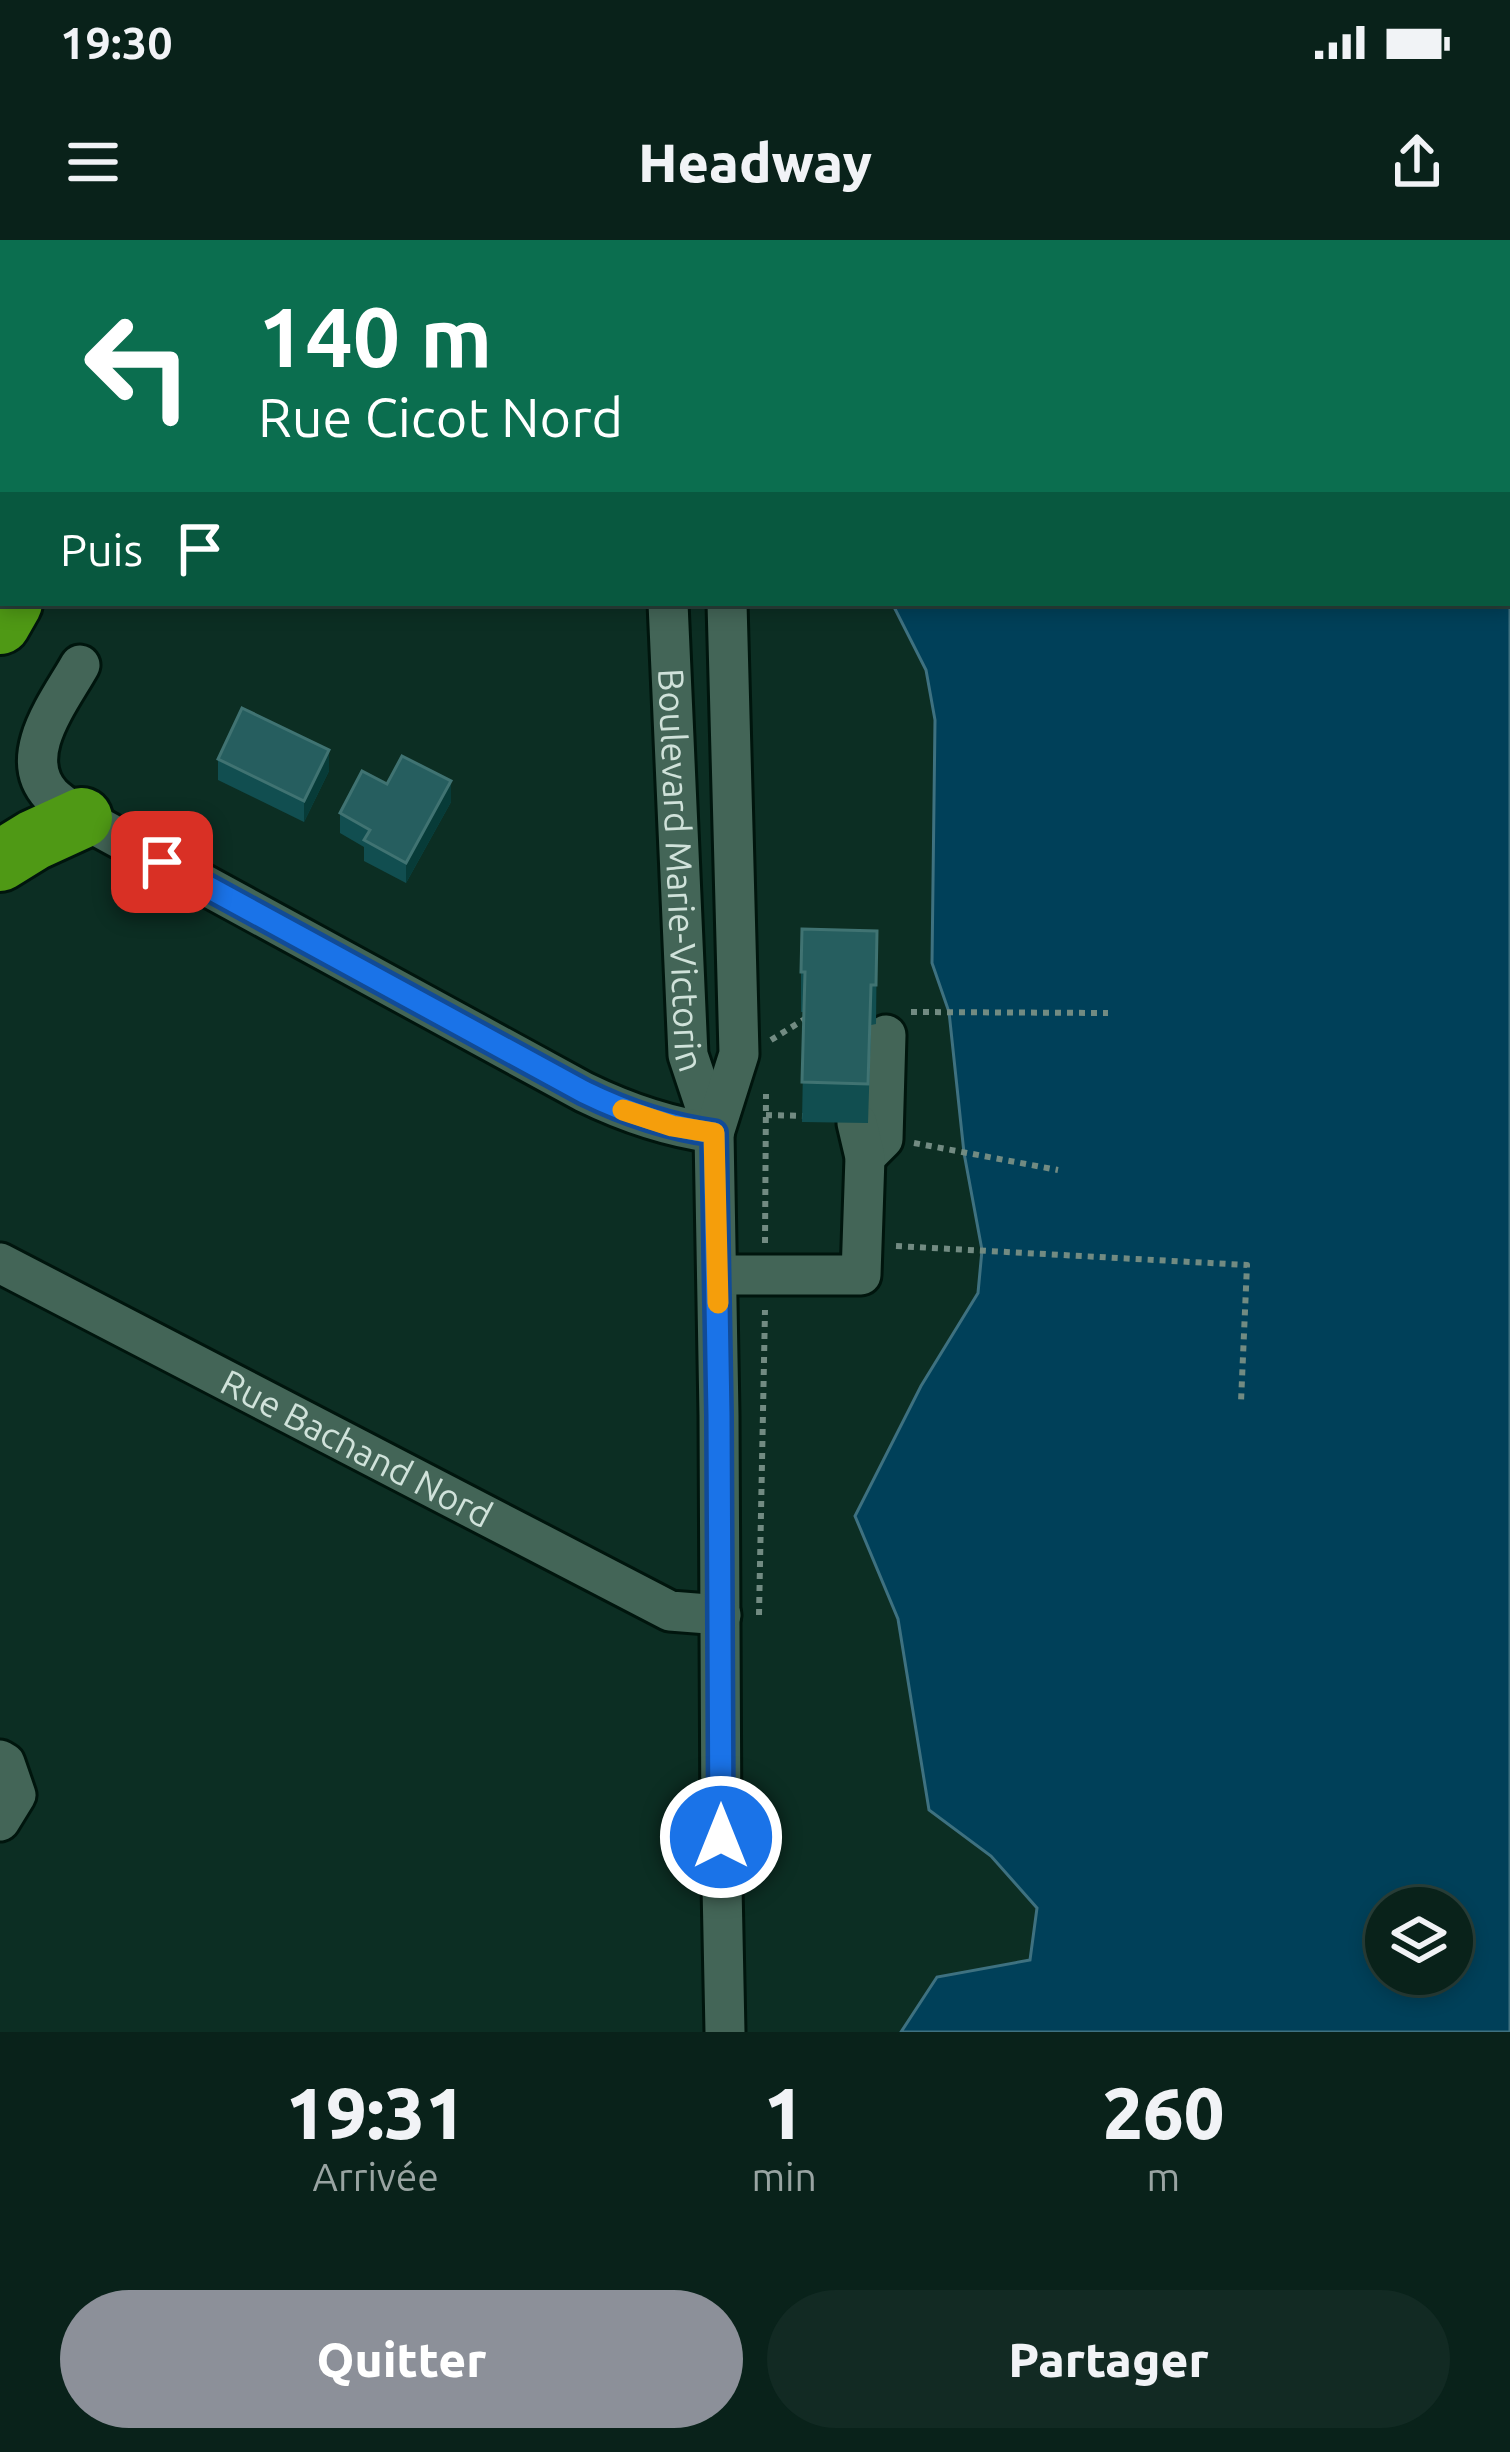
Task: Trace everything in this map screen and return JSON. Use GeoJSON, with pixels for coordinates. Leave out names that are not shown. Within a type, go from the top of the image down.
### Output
{"type":"FeatureCollection","features":[{"type":"Feature","properties":{"kind":"highway"},"geometry":{"type":"LineString","coordinates":[[0,861],[82,818]]}},
{"type":"Feature","properties":{"kind":"street","name":"Boulevard Marie-Victorin"},"geometry":{"type":"LineString","coordinates":[[668,606],[688,1055],[714,1133],[725,2032]]}},
{"type":"Feature","properties":{"kind":"street","name":"Boulevard Marie-Victorin"},"geometry":{"type":"LineString","coordinates":[[714,1133],[739,1054],[727,606]]}},
{"type":"Feature","properties":{"kind":"street"},"geometry":{"type":"LineString","coordinates":[[80,665],[42,736],[40,777],[52,796],[82,818],[584,1092],[672,1126],[714,1133]]}},
{"type":"Feature","properties":{"kind":"street"},"geometry":{"type":"LineString","coordinates":[[717,1275],[861,1275],[861,1140],[883,1139],[899,1023]]}},
{"type":"Feature","properties":{"kind":"street","name":"Rue Bachand Nord"},"geometry":{"type":"LineString","coordinates":[[0,1263],[670,1611],[721,1615]]}},
{"type":"Feature","properties":{"kind":"street"},"geometry":{"type":"LineString","coordinates":[[0,1760],[16,1795],[0,1821]]}},
{"type":"Feature","properties":{"kind":"path"},"geometry":{"type":"LineString","coordinates":[[899,1023],[1108,1013]]}},
{"type":"Feature","properties":{"kind":"path"},"geometry":{"type":"LineString","coordinates":[[807,1037],[808,1017]]}},
{"type":"Feature","properties":{"kind":"path"},"geometry":{"type":"LineString","coordinates":[[765,1041],[808,1017],[824,1018]]}},
{"type":"Feature","properties":{"kind":"path"},"geometry":{"type":"LineString","coordinates":[[766,1115],[802,1116]]}},
{"type":"Feature","properties":{"kind":"path"},"geometry":{"type":"LineString","coordinates":[[912,1143],[1058,1170]]}},
{"type":"Feature","properties":{"kind":"path"},"geometry":{"type":"LineString","coordinates":[[862,1245],[1247,1265],[1241,1402]]}},
{"type":"Feature","properties":{"kind":"water"},"geometry":{"type":"Polygon","coordinates":[[[894,606],[1510,606],[1510,2032],[901,2032],[937,1977],[1030,1960],[1037,1908],[991,1856],[929,1810],[898,1619],[855,1516],[921,1386],[978,1293],[982,1250],[964,1153],[949,1012],[932,963],[935,720],[926,670],[894,606]]]}},
{"type":"Feature","properties":{"kind":"building"},"geometry":{"type":"Polygon","coordinates":[[[242,708],[329,750],[304,801],[218,759],[242,708]]]}},
{"type":"Feature","properties":{"kind":"building"},"geometry":{"type":"Polygon","coordinates":[[[402,756],[451,781],[406,863],[364,840],[370,830],[340,813],[362,771],[387,784],[402,756]]]}},
{"type":"Feature","properties":{"kind":"building"},"geometry":{"type":"Polygon","coordinates":[[[802,929],[877,931],[868,1084],[802,1082],[802,929]]]}},
{"type":"Feature","properties":{"kind":"slow traffic"},"geometry":{"type":"LineString","coordinates":[[623,1110],[714,1133],[718,1303]]}},
{"type":"Feature","properties":{"kind":"route"},"geometry":{"type":"LineString","coordinates":[[162,862],[584,1092],[672,1126],[714,1133],[721,1837]]}}]}
